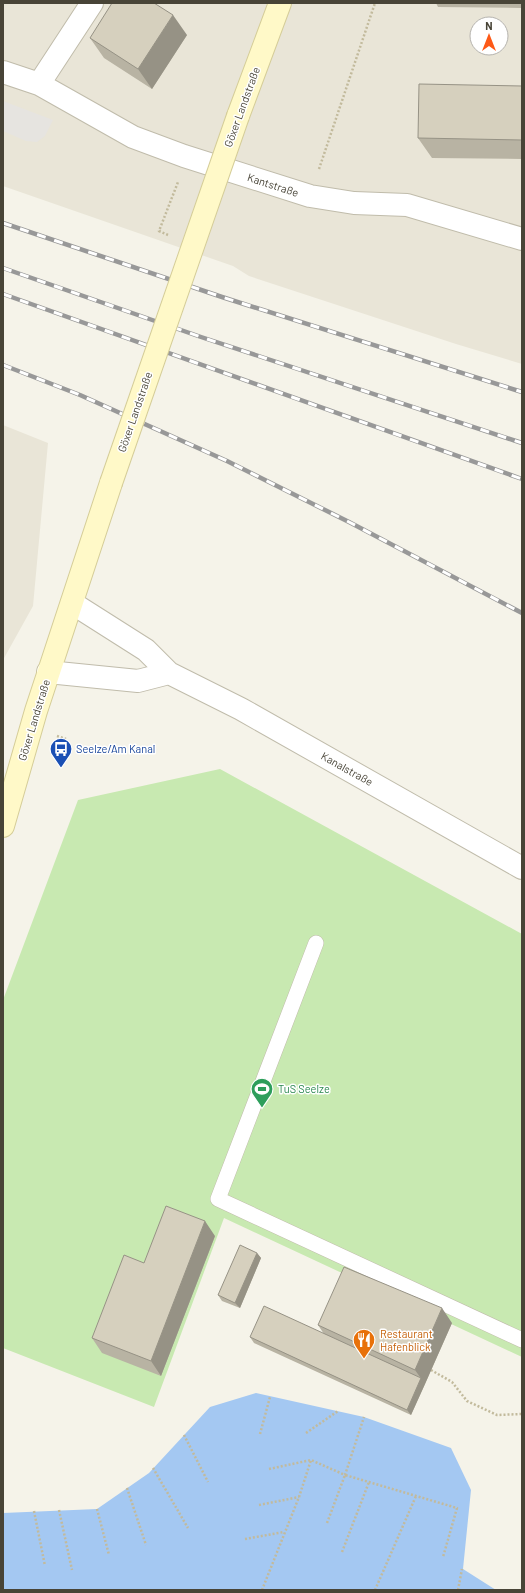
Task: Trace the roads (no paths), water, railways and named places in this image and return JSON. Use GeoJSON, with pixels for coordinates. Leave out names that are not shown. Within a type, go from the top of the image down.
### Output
{"type":"FeatureCollection","features":[{"type":"Feature","properties":{"kind":"main road","name":"Göxer Landstraße"},"geometry":{"type":"LineString","coordinates":[[3,826],[48,672],[111,483],[238,116],[280,3]]}},
{"type":"Feature","properties":{"kind":"street"},"geometry":{"type":"LineString","coordinates":[[39,84],[92,3]]}},
{"type":"Feature","properties":{"kind":"street","name":"Kantstraße"},"geometry":{"type":"LineString","coordinates":[[3,72],[39,84],[133,137],[184,156],[310,196],[354,203],[407,204],[522,239]]}},
{"type":"Feature","properties":{"kind":"street","name":"Kanalstraße"},"geometry":{"type":"LineString","coordinates":[[72,603],[146,650],[169,673],[248,713],[522,868]]}},
{"type":"Feature","properties":{"kind":"street"},"geometry":{"type":"LineString","coordinates":[[48,672],[138,681],[169,673]]}},
{"type":"Feature","properties":{"kind":"lane"},"geometry":{"type":"LineString","coordinates":[[316,943],[218,1199],[522,1340]]}},
{"type":"Feature","properties":{"kind":"water"},"geometry":{"type":"Polygon","coordinates":[[[256,1393],[364,1417],[451,1448],[471,1490],[463,1569],[496,1590],[3,1590],[3,1513],[97,1509],[149,1473],[210,1407],[256,1393]]]}},
{"type":"Feature","properties":{"kind":"railway"},"geometry":{"type":"LineString","coordinates":[[3,223],[222,297],[522,392]]}},
{"type":"Feature","properties":{"kind":"railway"},"geometry":{"type":"LineString","coordinates":[[3,268],[201,337],[522,443]]}},
{"type":"Feature","properties":{"kind":"railway"},"geometry":{"type":"LineString","coordinates":[[3,294],[522,479]]}},
{"type":"Feature","properties":{"kind":"railway"},"geometry":{"type":"LineString","coordinates":[[3,365],[80,395],[227,461],[349,522],[522,613]]}},
{"type":"Feature","properties":{"kind":"place","name":"Seelze/Am Kanal"},"geometry":{"type":"Point","coordinates":[61,768]}},
{"type":"Feature","properties":{"kind":"place","name":"TuS Seelze"},"geometry":{"type":"Point","coordinates":[262,1108]}},
{"type":"Feature","properties":{"kind":"place","name":"Restaurant Hafenblick"},"geometry":{"type":"Point","coordinates":[364,1360]}}]}
